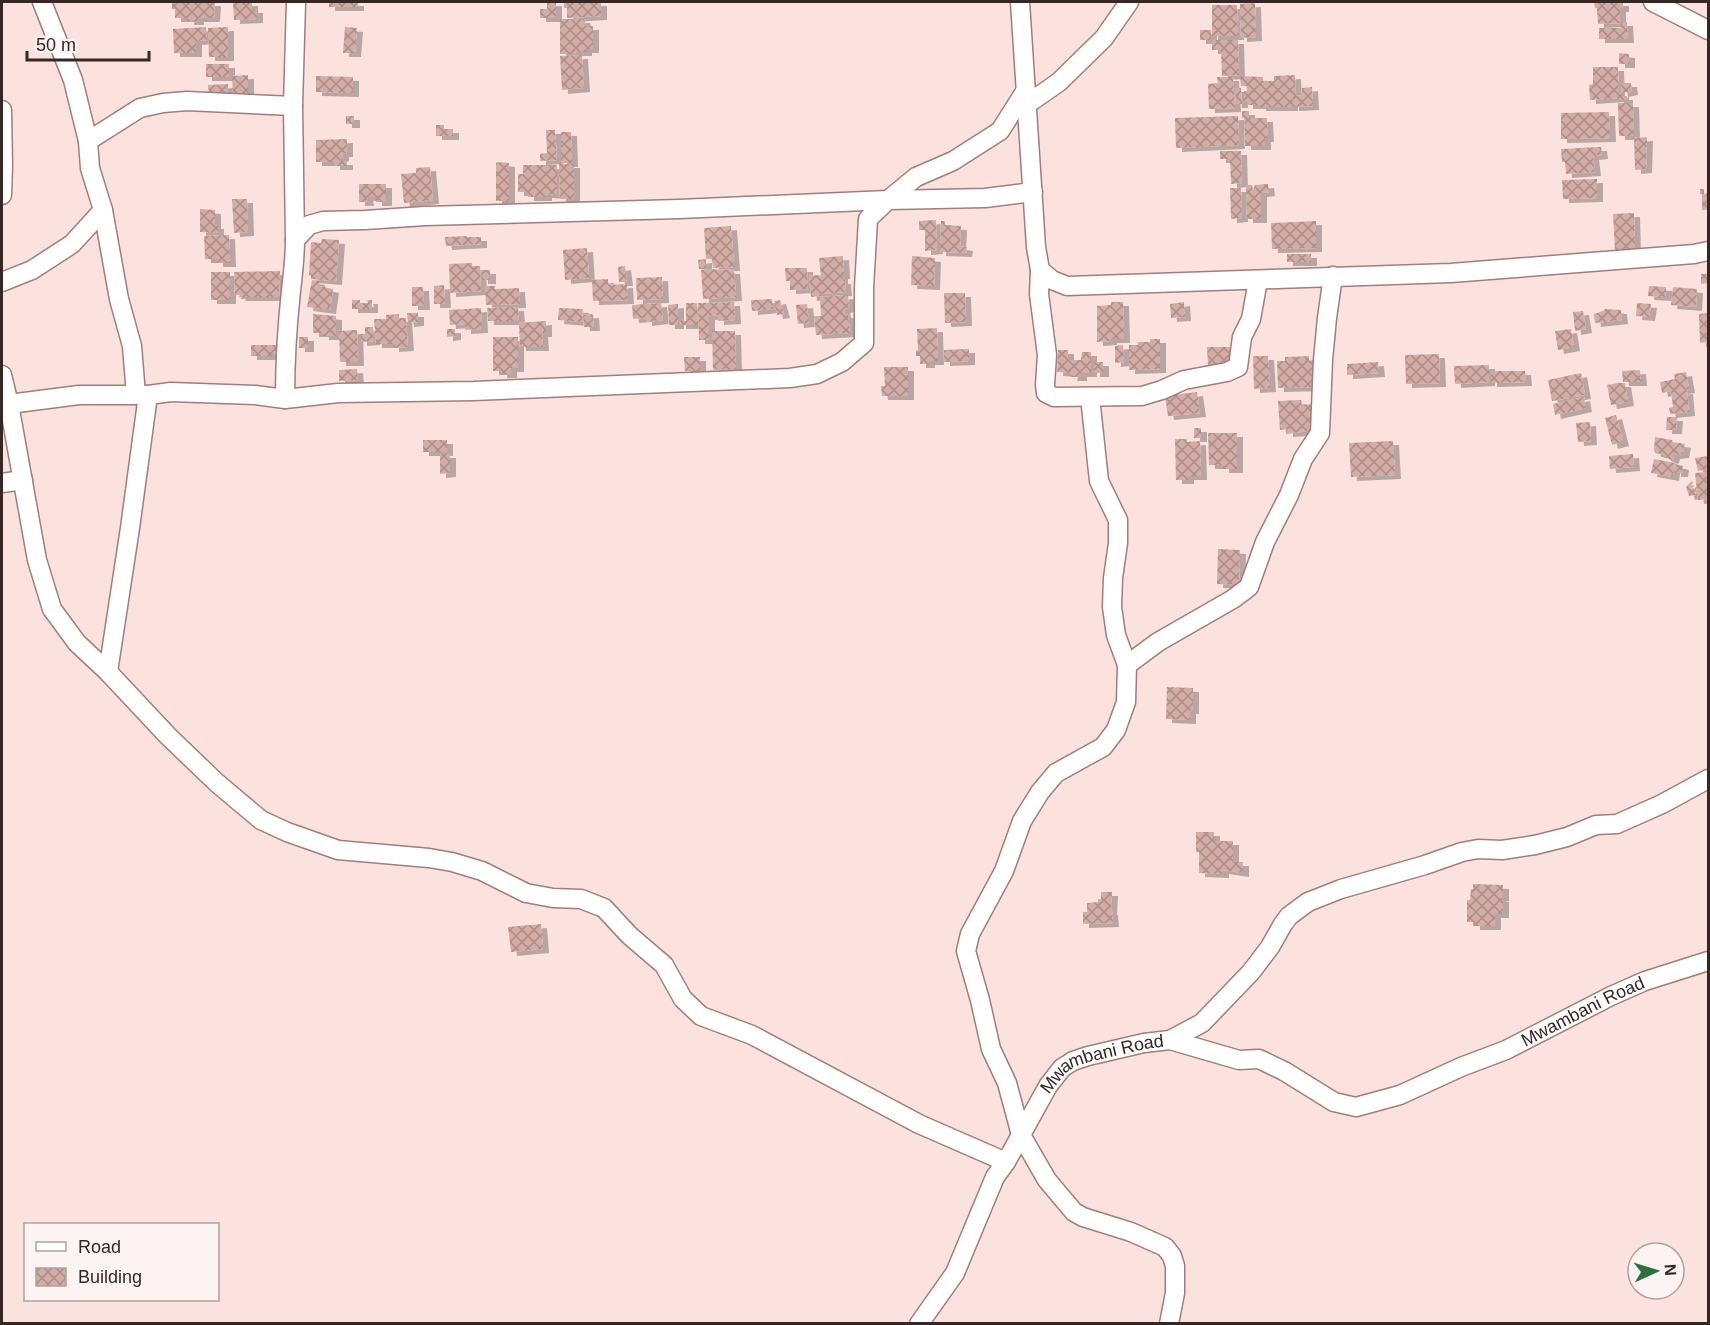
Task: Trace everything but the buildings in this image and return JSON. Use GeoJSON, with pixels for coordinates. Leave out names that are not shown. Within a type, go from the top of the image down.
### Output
{"type":"FeatureCollection","features":[{"type":"Feature","properties":{"kind":"street"},"geometry":{"type":"LineString","coordinates":[[42,2],[73,80],[88,141],[90,168],[103,210],[119,299],[142,395],[130,528],[108,672]]}},
{"type":"Feature","properties":{"kind":"street"},"geometry":{"type":"LineString","coordinates":[[285,399],[291,292],[295,262],[293,106],[297,2]]}},
{"type":"Feature","properties":{"kind":"street"},"geometry":{"type":"LineString","coordinates":[[1020,2],[1036,248],[1040,270],[1039,294],[1047,355],[1046,393],[1054,397],[1142,396],[1184,380],[1238,368],[1242,337],[1251,319],[1258,280]]}},
{"type":"Feature","properties":{"kind":"street"},"geometry":{"type":"LineString","coordinates":[[9,405],[79,395],[142,395],[171,392],[255,395],[285,399],[338,393],[474,391],[752,381],[817,374],[842,362],[864,343],[868,219],[916,177],[953,161],[1000,130],[1026,98],[1059,82],[1104,38],[1129,2]]}},
{"type":"Feature","properties":{"kind":"street"},"geometry":{"type":"LineString","coordinates":[[1653,2],[1708,30]]}},
{"type":"Feature","properties":{"kind":"street"},"geometry":{"type":"LineString","coordinates":[[88,141],[140,108],[162,103],[188,101],[293,106]]}},
{"type":"Feature","properties":{"kind":"street"},"geometry":{"type":"LineString","coordinates":[[2,110],[2,195]]}},
{"type":"Feature","properties":{"kind":"street"},"geometry":{"type":"LineString","coordinates":[[295,240],[309,225],[323,221],[985,198],[1033,192]]}},
{"type":"Feature","properties":{"kind":"street"},"geometry":{"type":"LineString","coordinates":[[2,282],[32,270],[72,244],[103,210]]}},
{"type":"Feature","properties":{"kind":"street"},"geometry":{"type":"LineString","coordinates":[[1040,270],[1052,280],[1067,286],[1451,273],[1701,253],[1708,266]]}},
{"type":"Feature","properties":{"kind":"street"},"geometry":{"type":"LineString","coordinates":[[1127,665],[1158,642],[1233,599],[1249,587],[1265,542],[1289,495],[1303,459],[1320,433],[1326,318],[1333,276]]}},
{"type":"Feature","properties":{"kind":"street"},"geometry":{"type":"LineString","coordinates":[[2,375],[37,560],[51,609],[77,643],[108,672],[168,736],[217,783],[261,820],[338,850],[452,862],[482,871],[526,894],[581,899],[604,908],[629,935],[664,965],[683,999],[700,1016],[752,1035],[919,1124],[1006,1162]]}},
{"type":"Feature","properties":{"kind":"street"},"geometry":{"type":"LineString","coordinates":[[1090,397],[1099,482],[1118,520],[1112,607],[1116,635],[1127,665],[1126,702],[1116,730],[1102,747],[1056,773],[1040,792],[1022,821],[1004,871],[970,933],[966,951],[991,1049],[1007,1083],[1021,1135],[1047,1180],[1074,1212],[1165,1247],[1172,1256],[1175,1266],[1175,1293],[1169,1323]]}},
{"type":"Feature","properties":{"kind":"street"},"geometry":{"type":"LineString","coordinates":[[2,483],[22,480]]}},
{"type":"Feature","properties":{"kind":"street"},"geometry":{"type":"LineString","coordinates":[[1170,1040],[1202,1023],[1264,956],[1286,920],[1308,902],[1341,889],[1425,866],[1470,850],[1502,850],[1535,845],[1567,837],[1596,825],[1617,824],[1662,804],[1708,779]]}},
{"type":"Feature","properties":{"kind":"street","name":"Mwambani Road"},"geometry":{"type":"LineString","coordinates":[[919,1323],[956,1273],[995,1177],[1006,1162],[1048,1086],[1062,1068],[1073,1061],[1144,1043],[1170,1040],[1239,1060],[1259,1059],[1284,1071],[1334,1102],[1356,1107],[1400,1095],[1461,1066],[1506,1050],[1645,981],[1708,961]]}}]}
